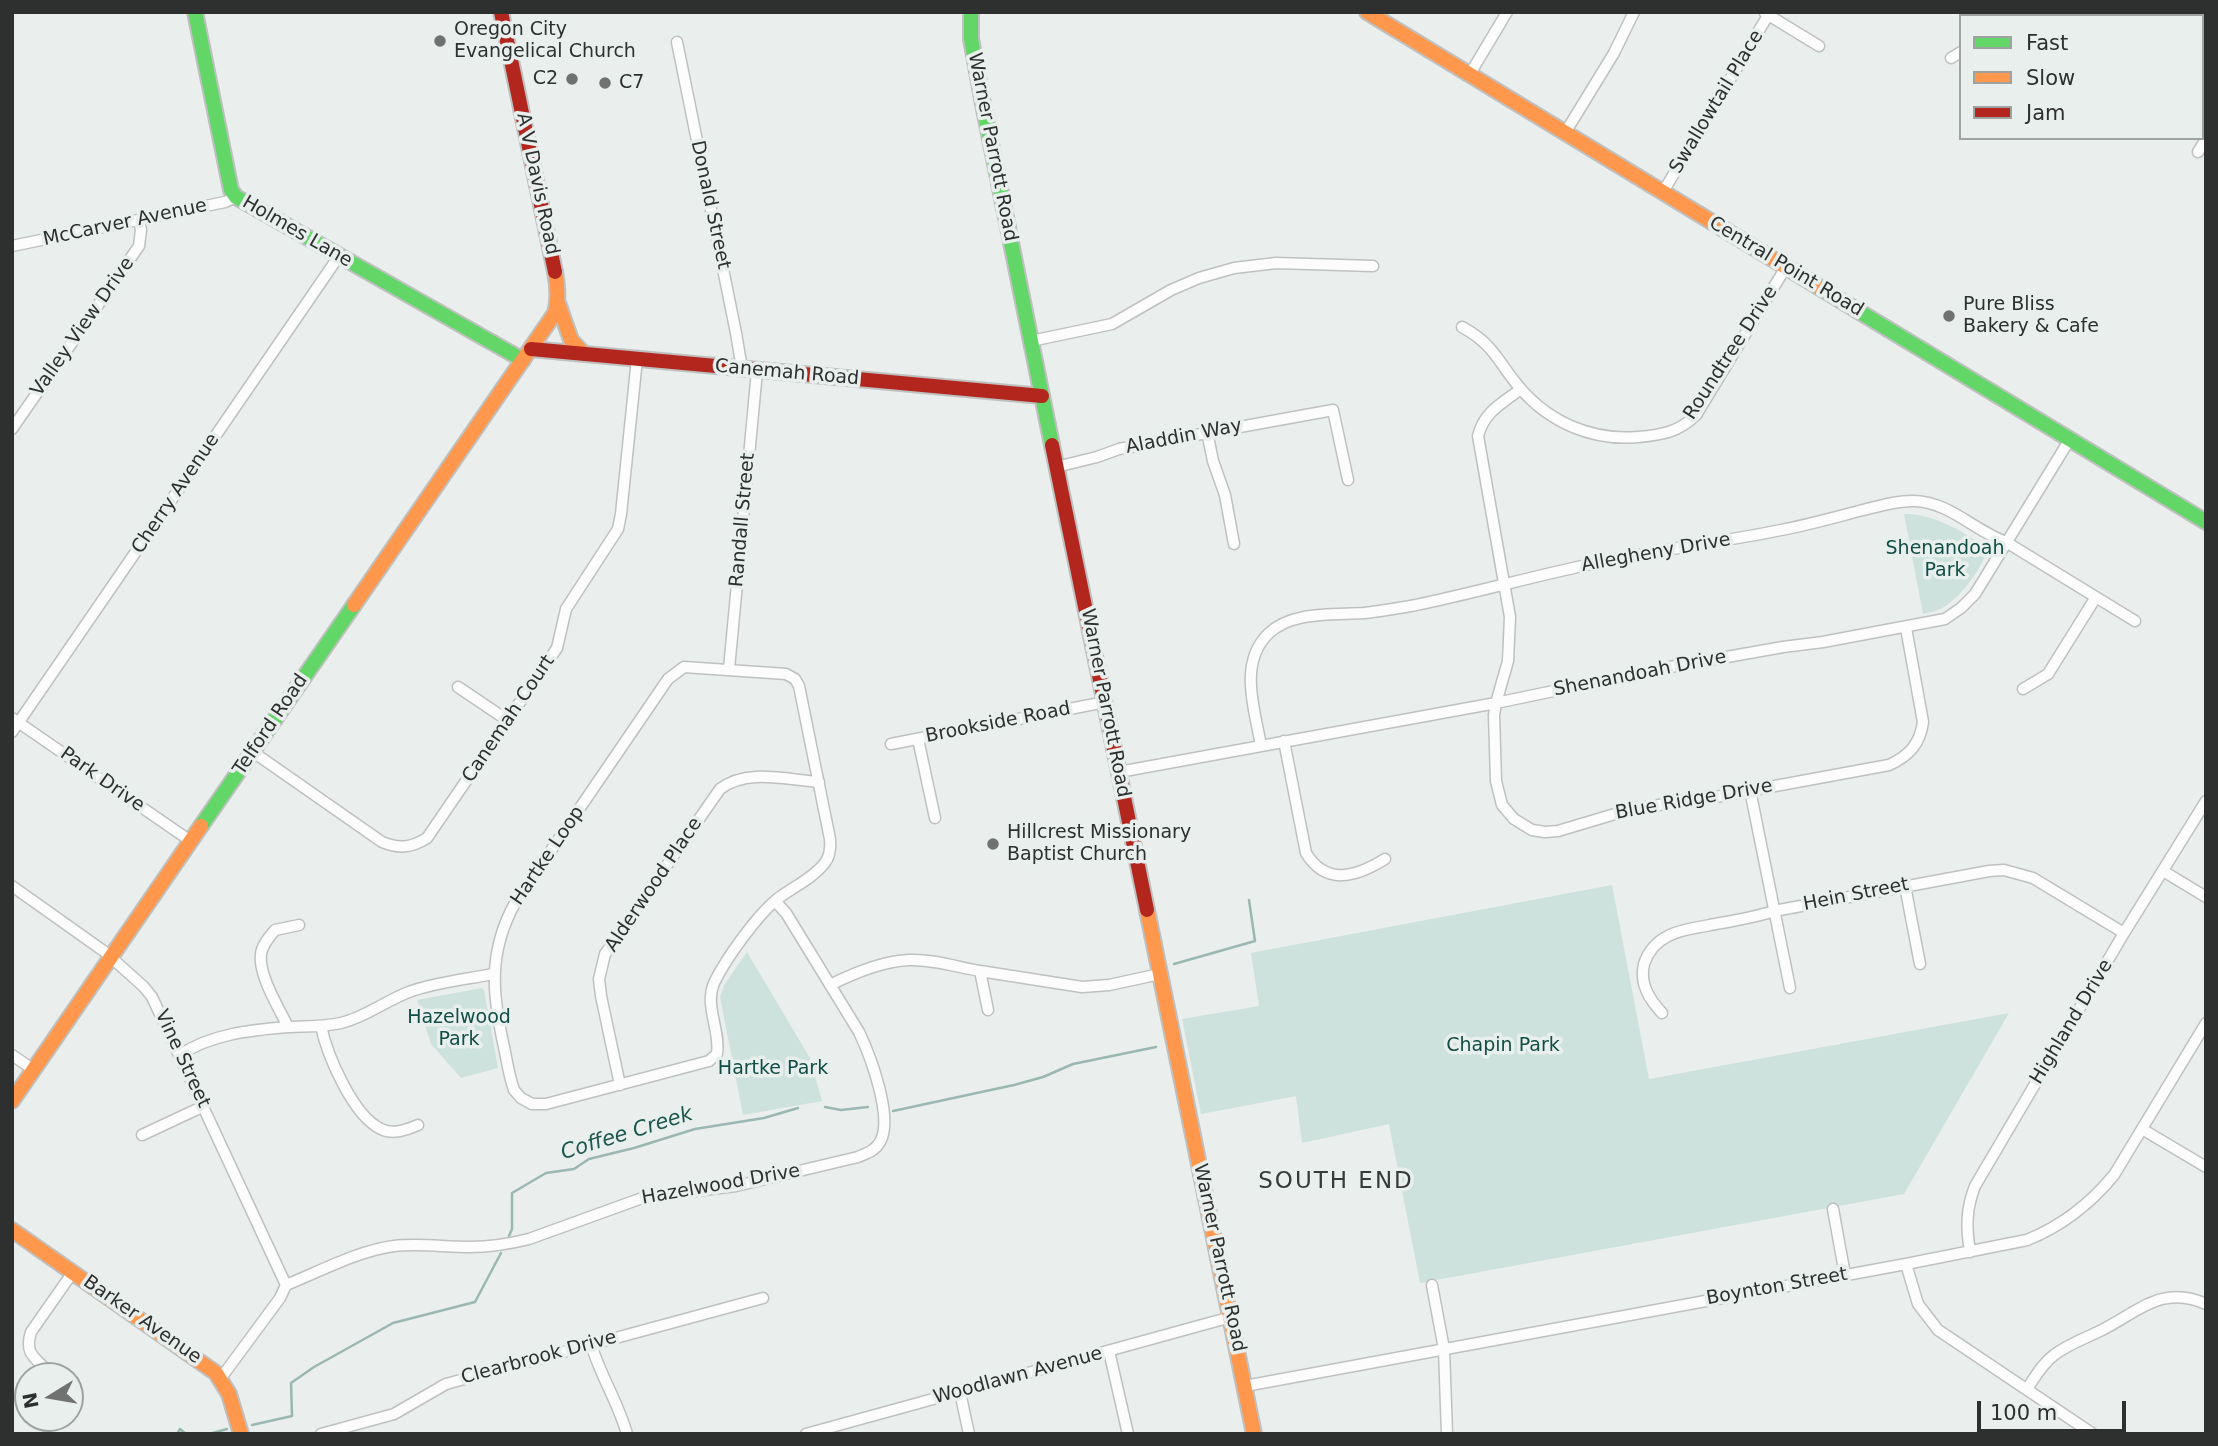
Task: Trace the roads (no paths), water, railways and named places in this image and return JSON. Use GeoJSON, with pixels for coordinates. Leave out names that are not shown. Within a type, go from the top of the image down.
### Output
{"type":"FeatureCollection","features":[{"type":"Feature","properties":{"kind":"street","name":"Holmes Lane"},"geometry":{"type":"LineString","coordinates":[[195,12],[231,190],[236,197],[339,256],[527,355]]}},
{"type":"Feature","properties":{"kind":"street","name":"A V Davis Road"},"geometry":{"type":"LineString","coordinates":[[501,12],[553,265],[558,303],[571,340],[584,354]]}},
{"type":"Feature","properties":{"kind":"street","name":"Warner Parrott Road"},"geometry":{"type":"LineString","coordinates":[[971,12],[971,39],[976,70],[1254,1434]]}},
{"type":"Feature","properties":{"kind":"street","name":"Central Point Road"},"geometry":{"type":"LineString","coordinates":[[1367,12],[2206,523]]}},
{"type":"Feature","properties":{"kind":"street"},"geometry":{"type":"LineString","coordinates":[[1470,74],[1507,12]]}},
{"type":"Feature","properties":{"kind":"street"},"geometry":{"type":"LineString","coordinates":[[1565,133],[1614,54],[1634,12]]}},
{"type":"Feature","properties":{"kind":"street"},"geometry":{"type":"LineString","coordinates":[[1768,13],[1819,46]]}},
{"type":"Feature","properties":{"kind":"street","name":"Swallowtail Place"},"geometry":{"type":"LineString","coordinates":[[1663,192],[1768,13]]}},
{"type":"Feature","properties":{"kind":"street","name":"Donald Street"},"geometry":{"type":"LineString","coordinates":[[677,42],[734,320],[749,370]]}},
{"type":"Feature","properties":{"kind":"street"},"geometry":{"type":"LineString","coordinates":[[2197,152],[2206,139]]}},
{"type":"Feature","properties":{"kind":"street","name":"McCarver Avenue"},"geometry":{"type":"LineString","coordinates":[[12,246],[225,202],[236,197]]}},
{"type":"Feature","properties":{"kind":"street","name":"Valley View Drive"},"geometry":{"type":"LineString","coordinates":[[12,429],[139,246],[139,220]]}},
{"type":"Feature","properties":{"kind":"street","name":"Cherry Avenue"},"geometry":{"type":"LineString","coordinates":[[12,732],[16,720],[339,256]]}},
{"type":"Feature","properties":{"kind":"street"},"geometry":{"type":"LineString","coordinates":[[1031,341],[1112,324],[1171,289],[1234,268],[1276,263],[1373,266]]}},
{"type":"Feature","properties":{"kind":"street","name":"Roundtree Drive"},"geometry":{"type":"LineString","coordinates":[[1462,327],[1480,337],[1521,389],[1551,415],[1589,433],[1623,438],[1656,435],[1679,429],[1696,415],[1786,267]]}},
{"type":"Feature","properties":{"kind":"street"},"geometry":{"type":"LineString","coordinates":[[527,355],[552,318],[558,303]]}},
{"type":"Feature","properties":{"kind":"street","name":"Canemah Road"},"geometry":{"type":"LineString","coordinates":[[527,355],[584,354],[1042,396]]}},
{"type":"Feature","properties":{"kind":"street","name":"Telford Road"},"geometry":{"type":"LineString","coordinates":[[12,1101],[527,355]]}},
{"type":"Feature","properties":{"kind":"street","name":"Canemah Court"},"geometry":{"type":"LineString","coordinates":[[253,752],[383,842],[406,847],[427,838],[557,648],[566,609],[618,529],[637,359]]}},
{"type":"Feature","properties":{"kind":"street","name":"Randall Street"},"geometry":{"type":"LineString","coordinates":[[729,669],[749,370]]}},
{"type":"Feature","properties":{"kind":"street","name":"Blue Ridge Drive"},"geometry":{"type":"LineString","coordinates":[[1521,389],[1487,415],[1478,436],[1510,617],[1510,647],[1496,704],[1495,768],[1502,805],[1514,819],[1532,830],[1559,831],[1635,808],[1699,800],[1889,765],[1901,760],[1919,738],[1923,722],[1906,628]]}},
{"type":"Feature","properties":{"kind":"street","name":"Aladdin Way"},"geometry":{"type":"LineString","coordinates":[[1056,467],[1119,449],[1333,410],[1348,480]]}},
{"type":"Feature","properties":{"kind":"street"},"geometry":{"type":"LineString","coordinates":[[1207,432],[1213,461],[1225,495],[1234,544]]}},
{"type":"Feature","properties":{"kind":"street","name":"Shenandoah Drive"},"geometry":{"type":"LineString","coordinates":[[1119,772],[1496,704],[1659,669],[1906,628],[1945,619],[1975,594],[2070,439]]}},
{"type":"Feature","properties":{"kind":"street","name":"Allegheny Drive"},"geometry":{"type":"LineString","coordinates":[[1261,746],[1251,668],[1259,644],[1277,627],[1299,618],[1396,609],[1665,549],[1789,529],[1906,501],[1943,507],[2135,621]]}},
{"type":"Feature","properties":{"kind":"street"},"geometry":{"type":"LineString","coordinates":[[2024,690],[2048,674],[2096,597]]}},
{"type":"Feature","properties":{"kind":"street","name":"Hartke Loop"},"geometry":{"type":"LineString","coordinates":[[684,667],[729,669],[786,674],[795,679],[799,686],[830,839],[829,855],[819,869],[775,901],[749,930],[715,981],[710,1004],[718,1046],[717,1055],[709,1061],[620,1085],[547,1104],[532,1104],[521,1098],[512,1084],[501,1035],[493,974],[506,918],[668,679],[684,667]]}},
{"type":"Feature","properties":{"kind":"street"},"geometry":{"type":"LineString","coordinates":[[458,687],[507,720]]}},
{"type":"Feature","properties":{"kind":"street","name":"Brookside Road"},"geometry":{"type":"LineString","coordinates":[[891,744],[1105,702]]}},
{"type":"Feature","properties":{"kind":"street","name":"Park Drive"},"geometry":{"type":"LineString","coordinates":[[16,720],[192,842]]}},
{"type":"Feature","properties":{"kind":"street"},"geometry":{"type":"LineString","coordinates":[[918,739],[935,818]]}},
{"type":"Feature","properties":{"kind":"street"},"geometry":{"type":"LineString","coordinates":[[1284,741],[1306,853],[1312,863],[1320,870],[1337,876],[1368,870],[1385,859]]}},
{"type":"Feature","properties":{"kind":"street","name":"Alderwood Place"},"geometry":{"type":"LineString","coordinates":[[620,1085],[599,979],[606,954],[720,789],[728,783],[747,777],[819,782]]}},
{"type":"Feature","properties":{"kind":"street"},"geometry":{"type":"LineString","coordinates":[[1750,790],[1790,988]]}},
{"type":"Feature","properties":{"kind":"street","name":"Highland Drive"},"geometry":{"type":"LineString","coordinates":[[1970,1252],[1967,1207],[1975,1186],[2124,933],[2206,801]]}},
{"type":"Feature","properties":{"kind":"street","name":"Hein Street"},"geometry":{"type":"LineString","coordinates":[[1662,1013],[1651,1001],[1644,983],[1643,970],[1647,955],[1665,937],[1680,931],[1756,917],[1774,911],[1989,871],[2020,873],[2051,888],[2124,933]]}},
{"type":"Feature","properties":{"kind":"street"},"geometry":{"type":"LineString","coordinates":[[2163,871],[2206,897]]}},
{"type":"Feature","properties":{"kind":"street","name":"Vine Street"},"geometry":{"type":"LineString","coordinates":[[12,886],[112,959],[152,997],[286,1285]]}},
{"type":"Feature","properties":{"kind":"street"},"geometry":{"type":"LineString","coordinates":[[1905,886],[1920,964]]}},
{"type":"Feature","properties":{"kind":"street","name":"Hazelwood Drive"},"geometry":{"type":"LineString","coordinates":[[286,1285],[379,1248],[408,1245],[471,1247],[511,1244],[645,1197],[736,1186],[858,1157],[874,1150],[880,1142],[885,1125],[875,1075],[859,1032],[786,913],[775,901]]}},
{"type":"Feature","properties":{"kind":"street"},"geometry":{"type":"LineString","coordinates":[[288,1027],[262,971],[261,954],[275,930],[299,925]]}},
{"type":"Feature","properties":{"kind":"street"},"geometry":{"type":"LineString","coordinates":[[830,985],[867,969],[907,960],[1082,987],[1109,985],[1160,974]]}},
{"type":"Feature","properties":{"kind":"street"},"geometry":{"type":"LineString","coordinates":[[980,971],[988,1010]]}},
{"type":"Feature","properties":{"kind":"street"},"geometry":{"type":"LineString","coordinates":[[180,1055],[215,1038],[288,1027],[321,1026],[360,1017],[412,990],[493,974]]}},
{"type":"Feature","properties":{"kind":"street","name":"Boynton Street"},"geometry":{"type":"LineString","coordinates":[[1244,1385],[1970,1252],[2040,1235],[2071,1217],[2101,1190],[2114,1174],[2206,1023]]}},
{"type":"Feature","properties":{"kind":"street"},"geometry":{"type":"LineString","coordinates":[[321,1026],[334,1066],[366,1116],[381,1130],[399,1132],[418,1125]]}},
{"type":"Feature","properties":{"kind":"street"},"geometry":{"type":"LineString","coordinates":[[12,1055],[34,1070]]}},
{"type":"Feature","properties":{"kind":"street"},"geometry":{"type":"LineString","coordinates":[[142,1135],[204,1106]]}},
{"type":"Feature","properties":{"kind":"street"},"geometry":{"type":"LineString","coordinates":[[2142,1129],[2206,1167]]}},
{"type":"Feature","properties":{"kind":"street"},"geometry":{"type":"LineString","coordinates":[[1833,1209],[1845,1275]]}},
{"type":"Feature","properties":{"kind":"street","name":"Barker Avenue"},"geometry":{"type":"LineString","coordinates":[[12,1230],[207,1365],[221,1378],[230,1394],[241,1434]]}},
{"type":"Feature","properties":{"kind":"street"},"geometry":{"type":"LineString","coordinates":[[1906,1264],[1918,1304],[1938,1330],[2093,1434]]}},
{"type":"Feature","properties":{"kind":"street"},"geometry":{"type":"LineString","coordinates":[[38,1362],[29,1351],[31,1332],[73,1272]]}},
{"type":"Feature","properties":{"kind":"street"},"geometry":{"type":"LineString","coordinates":[[221,1378],[280,1298],[286,1285]]}},
{"type":"Feature","properties":{"kind":"street"},"geometry":{"type":"LineString","coordinates":[[1432,1285],[1444,1349],[1447,1434]]}},
{"type":"Feature","properties":{"kind":"street"},"geometry":{"type":"LineString","coordinates":[[2026,1389],[2045,1363],[2059,1351],[2115,1323],[2151,1301],[2180,1297],[2206,1304]]}},
{"type":"Feature","properties":{"kind":"street","name":"Clearbrook Drive"},"geometry":{"type":"LineString","coordinates":[[321,1434],[394,1414],[446,1384],[763,1298]]}},
{"type":"Feature","properties":{"kind":"street","name":"Woodlawn Avenue"},"geometry":{"type":"LineString","coordinates":[[806,1434],[1231,1317]]}},
{"type":"Feature","properties":{"kind":"street"},"geometry":{"type":"LineString","coordinates":[[591,1344],[627,1434]]}},
{"type":"Feature","properties":{"kind":"street"},"geometry":{"type":"LineString","coordinates":[[1110,1351],[1128,1434]]}},
{"type":"Feature","properties":{"kind":"street"},"geometry":{"type":"LineString","coordinates":[[960,1392],[970,1434]]}},
{"type":"Feature","properties":{"kind":"waterway","name":"Coffee Creek"},"geometry":{"type":"LineString","coordinates":[[1174,964],[1255,941],[1249,900]]}},
{"type":"Feature","properties":{"kind":"waterway","name":"Coffee Creek"},"geometry":{"type":"LineString","coordinates":[[893,1111],[1014,1085],[1043,1077],[1073,1064],[1156,1047]]}},
{"type":"Feature","properties":{"kind":"waterway","name":"Coffee Creek"},"geometry":{"type":"LineString","coordinates":[[825,1107],[841,1110],[868,1107]]}},
{"type":"Feature","properties":{"kind":"waterway","name":"Coffee Creek"},"geometry":{"type":"LineString","coordinates":[[509,1236],[512,1229],[512,1193],[546,1173],[574,1169],[589,1159],[695,1129],[764,1118],[798,1108]]}},
{"type":"Feature","properties":{"kind":"waterway","name":"Coffee Creek"},"geometry":{"type":"LineString","coordinates":[[252,1425],[292,1416],[291,1383],[314,1367],[393,1323],[475,1302],[501,1253]]}},
{"type":"Feature","properties":{"kind":"waterway","name":"Coffee Creek"},"geometry":{"type":"LineString","coordinates":[[177,1434],[180,1429],[186,1434]]}},
{"type":"Feature","properties":{"kind":"waterway","name":"Coffee Creek"},"geometry":{"type":"LineString","coordinates":[[209,1434],[227,1429]]}},
{"type":"Feature","properties":{"kind":"place","name":"Oregon City Evangelical Church"},"geometry":{"type":"Point","coordinates":[440,41]}},
{"type":"Feature","properties":{"kind":"place","name":"C2"},"geometry":{"type":"Point","coordinates":[572,79]}},
{"type":"Feature","properties":{"kind":"place","name":"C7"},"geometry":{"type":"Point","coordinates":[605,83]}},
{"type":"Feature","properties":{"kind":"place","name":"Pure Bliss Bakery & Cafe"},"geometry":{"type":"Point","coordinates":[1949,316]}},
{"type":"Feature","properties":{"kind":"place","name":"Hillcrest Missionary Baptist Church"},"geometry":{"type":"Point","coordinates":[993,844]}},
{"type":"Feature","properties":{"kind":"district","name":"SOUTH END"},"geometry":{"type":"Point","coordinates":[1336,1182]}},
{"type":"Feature","properties":{"kind":"park label","name":"Shenandoah Park"},"geometry":{"type":"Point","coordinates":[1945,560]}},
{"type":"Feature","properties":{"kind":"park label","name":"Hazelwood Park"},"geometry":{"type":"Point","coordinates":[459,1029]}},
{"type":"Feature","properties":{"kind":"park label","name":"Chapin Park"},"geometry":{"type":"Point","coordinates":[1503,1046]}},
{"type":"Feature","properties":{"kind":"park label","name":"Hartke Park"},"geometry":{"type":"Point","coordinates":[773,1069]}}]}
